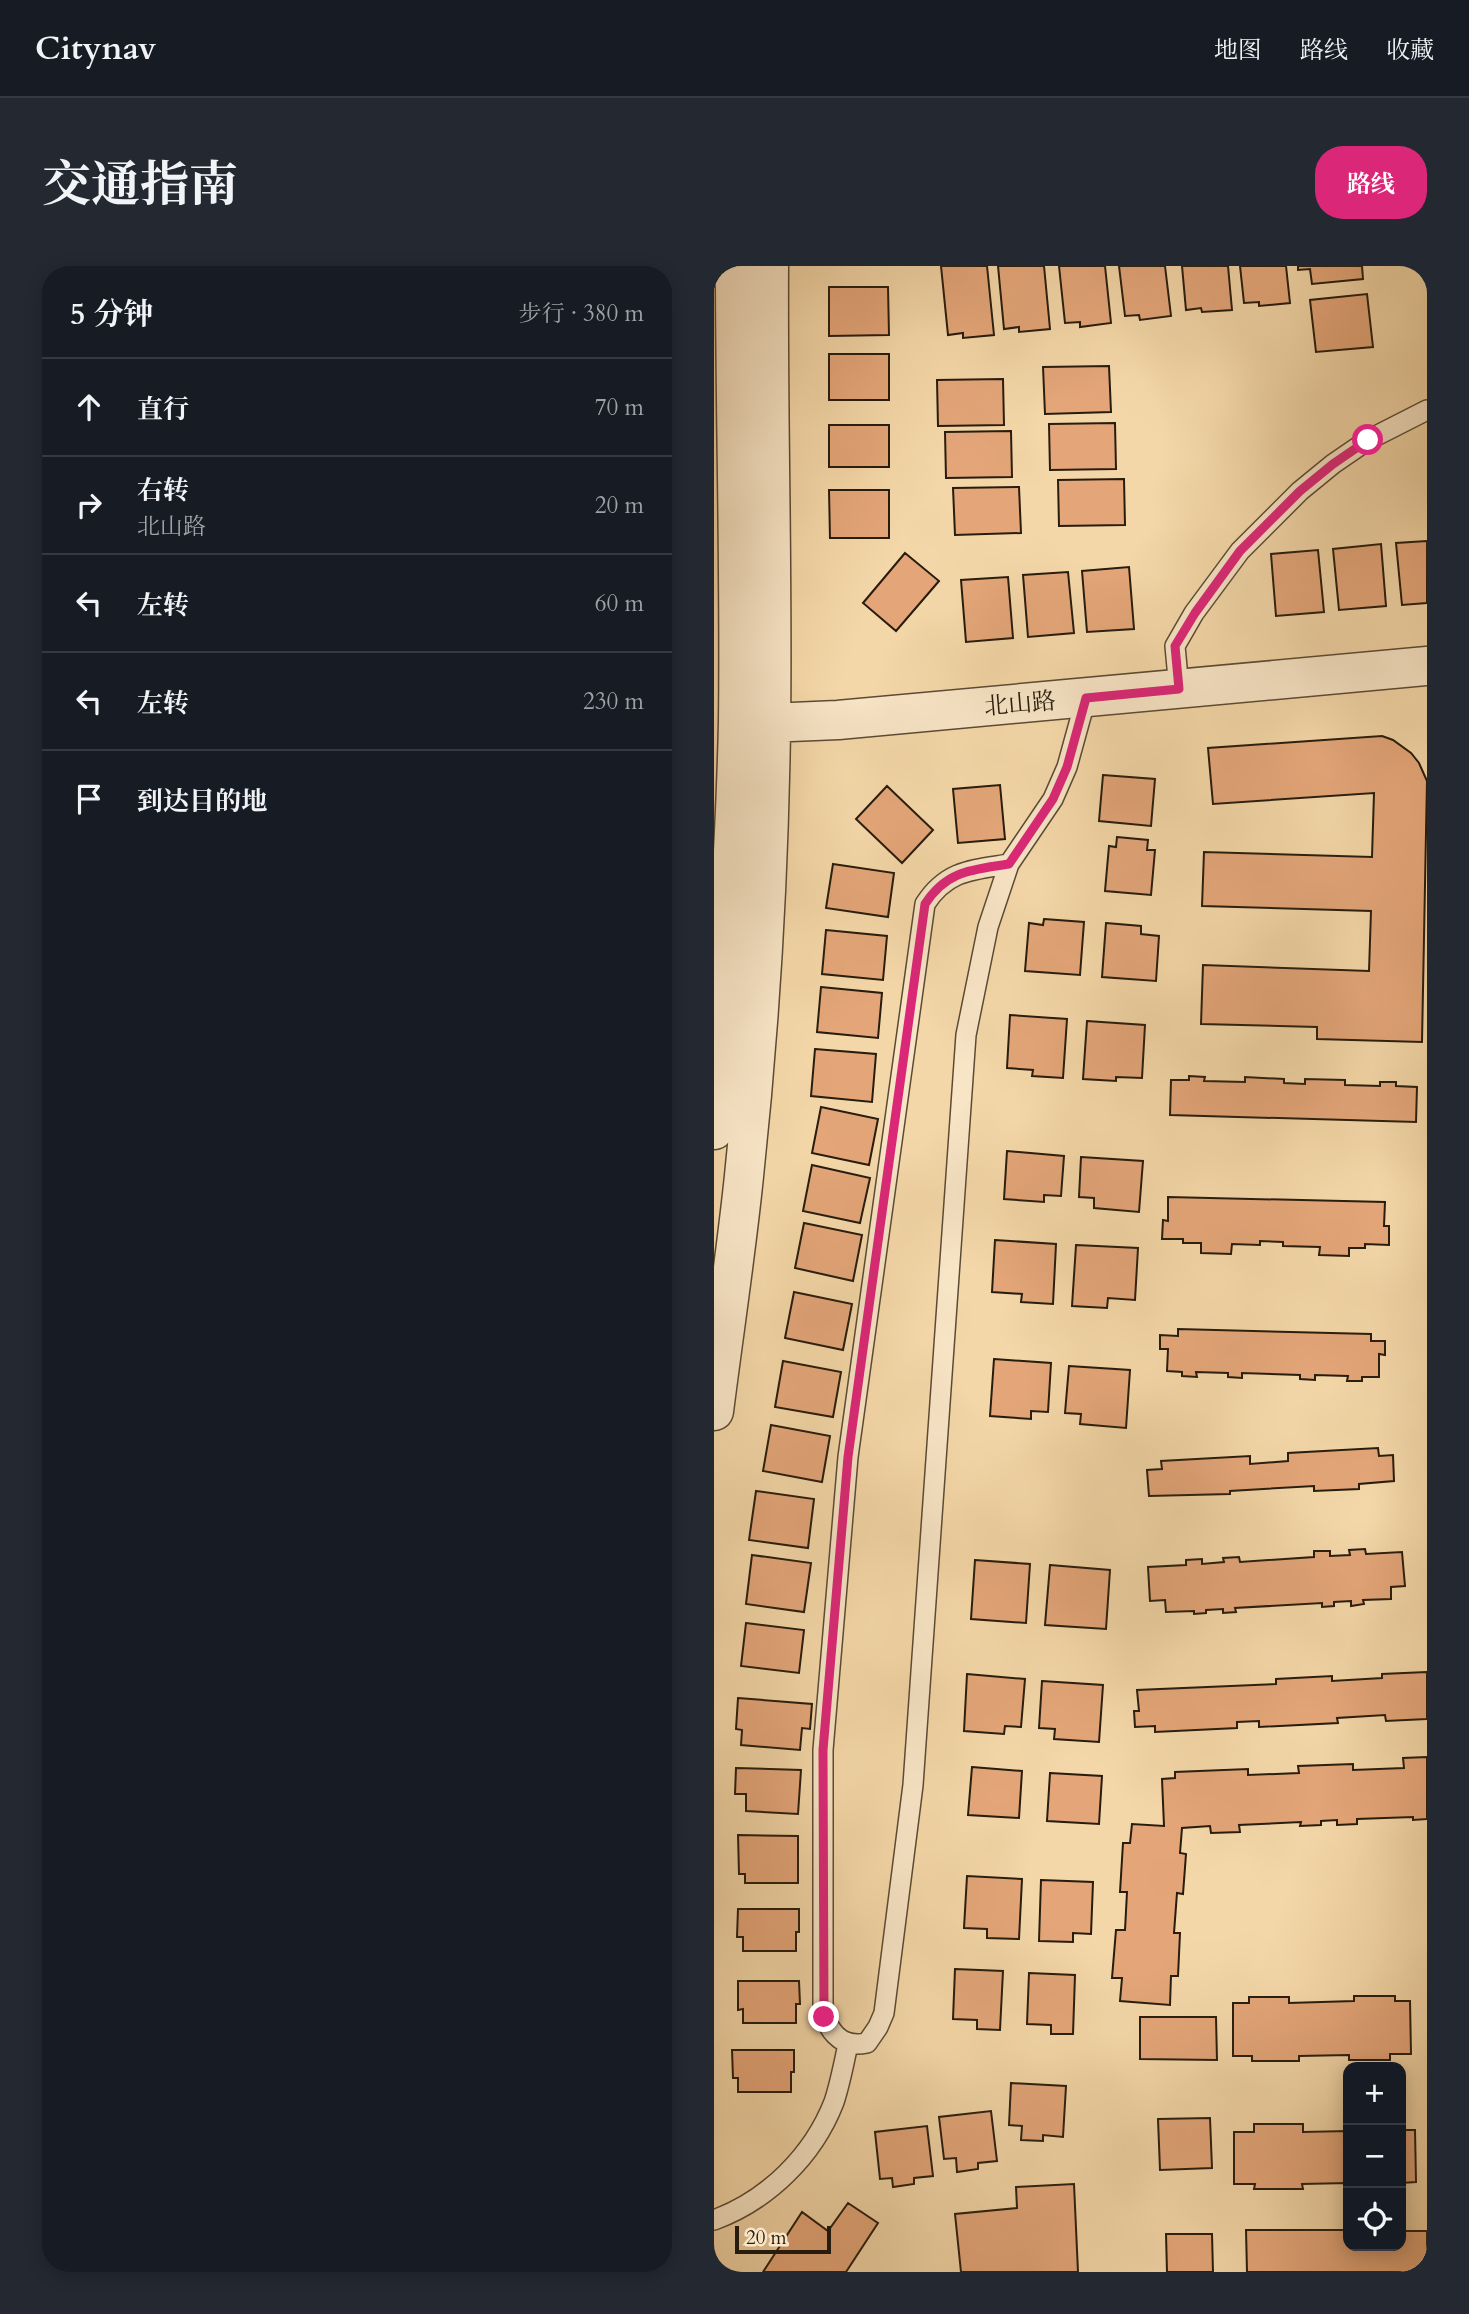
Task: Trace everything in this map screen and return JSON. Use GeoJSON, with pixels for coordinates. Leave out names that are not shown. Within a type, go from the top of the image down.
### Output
{"type":"FeatureCollection","features":[{"type":"Feature","properties":{"kind":"street"},"geometry":{"type":"LineString","coordinates":[[714,1410],[744,1178],[764,907],[754,723],[739,543],[735,266]]}},
{"type":"Feature","properties":{"kind":"street"},"geometry":{"type":"LineString","coordinates":[[714,1130],[730,906],[754,723],[773,543],[769,266]]}},
{"type":"Feature","properties":{"kind":"street","name":"北山路"},"geometry":{"type":"LineString","coordinates":[[754,723],[838,720],[1427,666]]}},
{"type":"Feature","properties":{"kind":"lane"},"geometry":{"type":"LineString","coordinates":[[1179,689],[1175,646],[1195,613],[1240,551],[1292,498],[1333,464],[1368,440],[1427,410]]}},
{"type":"Feature","properties":{"kind":"lane"},"geometry":{"type":"LineString","coordinates":[[1009,864],[969,870],[956,875],[943,882],[925,904],[848,1457],[823,1763],[824,2017],[830,2029],[841,2041],[848,2044],[867,2043],[878,2027],[887,1999],[912,1785],[966,1035],[988,927],[1009,864],[1053,799],[1067,767],[1086,698]]}},
{"type":"Feature","properties":{"kind":"lane"},"geometry":{"type":"LineString","coordinates":[[714,2220],[752,2202],[775,2185],[796,2164],[813,2141],[834,2102],[848,2044]]}},
{"type":"Feature","properties":{"kind":"building"},"geometry":{"type":"Polygon","coordinates":[[[941,266],[987,266],[994,335],[963,338],[963,333],[948,335],[941,266]]]}},
{"type":"Feature","properties":{"kind":"building"},"geometry":{"type":"Polygon","coordinates":[[[998,266],[1044,266],[1050,329],[1019,332],[1019,327],[1004,329],[998,266]]]}},
{"type":"Feature","properties":{"kind":"building"},"geometry":{"type":"Polygon","coordinates":[[[1059,266],[1105,266],[1111,323],[1080,327],[1080,322],[1065,323],[1059,266]]]}},
{"type":"Feature","properties":{"kind":"building"},"geometry":{"type":"Polygon","coordinates":[[[1119,266],[1165,266],[1171,316],[1140,320],[1139,315],[1125,316],[1119,266]]]}},
{"type":"Feature","properties":{"kind":"building"},"geometry":{"type":"Polygon","coordinates":[[[1182,266],[1228,266],[1232,310],[1186,310],[1182,266]]]}},
{"type":"Feature","properties":{"kind":"building"},"geometry":{"type":"Polygon","coordinates":[[[1240,266],[1286,266],[1290,303],[1259,306],[1259,302],[1244,303],[1240,266]]]}},
{"type":"Feature","properties":{"kind":"building"},"geometry":{"type":"Polygon","coordinates":[[[1298,266],[1362,266],[1363,279],[1312,284],[1310,269],[1298,270],[1298,266]]]}},
{"type":"Feature","properties":{"kind":"building"},"geometry":{"type":"Polygon","coordinates":[[[829,287],[888,287],[889,335],[829,336],[829,287]]]}},
{"type":"Feature","properties":{"kind":"building"},"geometry":{"type":"Polygon","coordinates":[[[1367,294],[1373,347],[1316,352],[1310,300],[1367,294]]]}},
{"type":"Feature","properties":{"kind":"building"},"geometry":{"type":"Polygon","coordinates":[[[829,354],[889,354],[889,400],[829,400],[829,354]]]}},
{"type":"Feature","properties":{"kind":"building"},"geometry":{"type":"Polygon","coordinates":[[[1109,366],[1111,412],[1045,414],[1043,367],[1109,366]]]}},
{"type":"Feature","properties":{"kind":"building"},"geometry":{"type":"Polygon","coordinates":[[[1003,379],[1004,425],[938,426],[937,380],[1003,379]]]}},
{"type":"Feature","properties":{"kind":"building"},"geometry":{"type":"Polygon","coordinates":[[[1115,423],[1116,469],[1050,470],[1049,424],[1115,423]]]}},
{"type":"Feature","properties":{"kind":"building"},"geometry":{"type":"Polygon","coordinates":[[[829,425],[889,425],[889,467],[829,467],[829,425]]]}},
{"type":"Feature","properties":{"kind":"building"},"geometry":{"type":"Polygon","coordinates":[[[1011,431],[1012,477],[946,478],[945,432],[1011,431]]]}},
{"type":"Feature","properties":{"kind":"building"},"geometry":{"type":"Polygon","coordinates":[[[1124,479],[1125,525],[1059,526],[1058,480],[1124,479]]]}},
{"type":"Feature","properties":{"kind":"building"},"geometry":{"type":"Polygon","coordinates":[[[1019,487],[1021,533],[955,535],[953,488],[1019,487]]]}},
{"type":"Feature","properties":{"kind":"building"},"geometry":{"type":"Polygon","coordinates":[[[829,490],[889,490],[889,538],[830,538],[829,490]]]}},
{"type":"Feature","properties":{"kind":"building"},"geometry":{"type":"Polygon","coordinates":[[[1427,541],[1427,603],[1402,605],[1396,543],[1427,541]]]}},
{"type":"Feature","properties":{"kind":"building"},"geometry":{"type":"Polygon","coordinates":[[[1381,544],[1386,606],[1339,610],[1333,549],[1381,544]]]}},
{"type":"Feature","properties":{"kind":"building"},"geometry":{"type":"Polygon","coordinates":[[[1318,550],[1324,612],[1276,616],[1271,554],[1318,550]]]}},
{"type":"Feature","properties":{"kind":"building"},"geometry":{"type":"Polygon","coordinates":[[[905,553],[939,581],[896,631],[863,603],[905,553]]]}},
{"type":"Feature","properties":{"kind":"building"},"geometry":{"type":"Polygon","coordinates":[[[1129,567],[1134,629],[1087,632],[1082,571],[1129,567]]]}},
{"type":"Feature","properties":{"kind":"building"},"geometry":{"type":"Polygon","coordinates":[[[1068,572],[1074,633],[1028,637],[1023,575],[1068,572]]]}},
{"type":"Feature","properties":{"kind":"building"},"geometry":{"type":"Polygon","coordinates":[[[1008,577],[1013,638],[966,642],[961,580],[1008,577]]]}},
{"type":"Feature","properties":{"kind":"building"},"geometry":{"type":"Polygon","coordinates":[[[1382,736],[1393,740],[1411,753],[1427,781],[1422,1042],[1317,1039],[1317,1027],[1201,1024],[1203,965],[1369,971],[1371,911],[1202,906],[1204,852],[1372,857],[1374,793],[1213,804],[1208,748],[1382,736]]]}},
{"type":"Feature","properties":{"kind":"building"},"geometry":{"type":"Polygon","coordinates":[[[1103,775],[1155,779],[1151,826],[1099,821],[1103,775]]]}},
{"type":"Feature","properties":{"kind":"building"},"geometry":{"type":"Polygon","coordinates":[[[1000,785],[1005,839],[958,843],[953,789],[1000,785]]]}},
{"type":"Feature","properties":{"kind":"building"},"geometry":{"type":"Polygon","coordinates":[[[887,786],[933,830],[902,863],[856,819],[887,786]]]}},
{"type":"Feature","properties":{"kind":"building"},"geometry":{"type":"Polygon","coordinates":[[[1117,837],[1148,840],[1147,850],[1155,850],[1151,895],[1105,891],[1109,846],[1116,847],[1117,837]]]}},
{"type":"Feature","properties":{"kind":"building"},"geometry":{"type":"Polygon","coordinates":[[[833,864],[894,873],[888,917],[826,908],[833,864]]]}},
{"type":"Feature","properties":{"kind":"building"},"geometry":{"type":"Polygon","coordinates":[[[1044,919],[1084,922],[1080,975],[1025,971],[1029,923],[1043,925],[1044,919]]]}},
{"type":"Feature","properties":{"kind":"building"},"geometry":{"type":"Polygon","coordinates":[[[1106,923],[1141,926],[1141,934],[1159,936],[1156,981],[1102,977],[1106,923]]]}},
{"type":"Feature","properties":{"kind":"building"},"geometry":{"type":"Polygon","coordinates":[[[826,930],[887,936],[883,980],[822,974],[826,930]]]}},
{"type":"Feature","properties":{"kind":"building"},"geometry":{"type":"Polygon","coordinates":[[[821,987],[882,993],[878,1038],[817,1032],[821,987]]]}},
{"type":"Feature","properties":{"kind":"building"},"geometry":{"type":"Polygon","coordinates":[[[1010,1015],[1067,1019],[1063,1078],[1032,1076],[1033,1070],[1007,1068],[1010,1015]]]}},
{"type":"Feature","properties":{"kind":"building"},"geometry":{"type":"Polygon","coordinates":[[[1087,1021],[1145,1025],[1142,1078],[1116,1077],[1116,1081],[1083,1079],[1087,1021]]]}},
{"type":"Feature","properties":{"kind":"building"},"geometry":{"type":"Polygon","coordinates":[[[815,1049],[876,1054],[872,1102],[811,1096],[815,1049]]]}},
{"type":"Feature","properties":{"kind":"building"},"geometry":{"type":"Polygon","coordinates":[[[1189,1076],[1205,1077],[1204,1081],[1245,1082],[1245,1077],[1284,1079],[1284,1083],[1305,1084],[1305,1079],[1345,1080],[1345,1085],[1380,1086],[1380,1082],[1396,1082],[1396,1086],[1417,1087],[1416,1122],[1170,1115],[1171,1080],[1189,1080],[1189,1076]]]}},
{"type":"Feature","properties":{"kind":"building"},"geometry":{"type":"Polygon","coordinates":[[[821,1107],[878,1119],[869,1165],[812,1153],[821,1107]]]}},
{"type":"Feature","properties":{"kind":"building"},"geometry":{"type":"Polygon","coordinates":[[[1007,1151],[1064,1156],[1061,1196],[1044,1195],[1044,1202],[1004,1199],[1007,1151]]]}},
{"type":"Feature","properties":{"kind":"building"},"geometry":{"type":"Polygon","coordinates":[[[1081,1157],[1143,1161],[1139,1212],[1094,1208],[1094,1198],[1079,1197],[1081,1157]]]}},
{"type":"Feature","properties":{"kind":"building"},"geometry":{"type":"Polygon","coordinates":[[[812,1165],[870,1178],[860,1223],[803,1211],[812,1165]]]}},
{"type":"Feature","properties":{"kind":"building"},"geometry":{"type":"Polygon","coordinates":[[[1168,1197],[1385,1202],[1384,1226],[1389,1226],[1389,1245],[1365,1244],[1365,1248],[1349,1248],[1349,1256],[1319,1255],[1320,1247],[1283,1246],[1283,1242],[1260,1241],[1260,1245],[1232,1244],[1231,1254],[1201,1253],[1201,1243],[1183,1243],[1183,1239],[1162,1239],[1163,1220],[1168,1221],[1168,1197]]]}},
{"type":"Feature","properties":{"kind":"building"},"geometry":{"type":"Polygon","coordinates":[[[804,1223],[862,1235],[853,1281],[795,1268],[804,1223]]]}},
{"type":"Feature","properties":{"kind":"building"},"geometry":{"type":"Polygon","coordinates":[[[995,1240],[1056,1244],[1053,1304],[1021,1302],[1022,1294],[992,1292],[995,1240]]]}},
{"type":"Feature","properties":{"kind":"building"},"geometry":{"type":"Polygon","coordinates":[[[1076,1245],[1138,1248],[1135,1300],[1108,1298],[1107,1308],[1072,1306],[1076,1245]]]}},
{"type":"Feature","properties":{"kind":"building"},"geometry":{"type":"Polygon","coordinates":[[[794,1292],[852,1304],[843,1350],[785,1338],[794,1292]]]}},
{"type":"Feature","properties":{"kind":"building"},"geometry":{"type":"Polygon","coordinates":[[[1178,1329],[1371,1334],[1371,1341],[1385,1341],[1385,1355],[1379,1354],[1379,1377],[1362,1377],[1362,1381],[1347,1381],[1348,1376],[1315,1375],[1315,1380],[1300,1379],[1300,1375],[1242,1373],[1242,1378],[1228,1377],[1228,1373],[1196,1372],[1197,1377],[1182,1376],[1182,1372],[1167,1371],[1168,1349],[1160,1349],[1160,1335],[1178,1336],[1178,1329]]]}},
{"type":"Feature","properties":{"kind":"building"},"geometry":{"type":"Polygon","coordinates":[[[994,1359],[1051,1363],[1048,1412],[1031,1411],[1031,1419],[990,1416],[994,1359]]]}},
{"type":"Feature","properties":{"kind":"building"},"geometry":{"type":"Polygon","coordinates":[[[783,1361],[841,1372],[833,1417],[775,1407],[783,1361]]]}},
{"type":"Feature","properties":{"kind":"building"},"geometry":{"type":"Polygon","coordinates":[[[1069,1366],[1130,1370],[1126,1428],[1080,1424],[1081,1414],[1065,1413],[1069,1366]]]}},
{"type":"Feature","properties":{"kind":"building"},"geometry":{"type":"Polygon","coordinates":[[[771,1425],[830,1436],[822,1482],[763,1471],[771,1425]]]}},
{"type":"Feature","properties":{"kind":"building"},"geometry":{"type":"Polygon","coordinates":[[[1378,1448],[1379,1456],[1393,1455],[1394,1481],[1359,1484],[1359,1489],[1314,1491],[1314,1486],[1230,1491],[1230,1494],[1149,1496],[1147,1470],[1162,1469],[1161,1461],[1250,1456],[1250,1464],[1288,1461],[1288,1453],[1378,1448]]]}},
{"type":"Feature","properties":{"kind":"building"},"geometry":{"type":"Polygon","coordinates":[[[756,1491],[814,1499],[808,1548],[749,1540],[756,1491]]]}},
{"type":"Feature","properties":{"kind":"building"},"geometry":{"type":"Polygon","coordinates":[[[1365,1549],[1366,1554],[1402,1552],[1405,1586],[1391,1587],[1391,1599],[1363,1600],[1364,1604],[1351,1606],[1351,1601],[1334,1602],[1334,1606],[1322,1607],[1322,1603],[1235,1608],[1236,1612],[1223,1613],[1223,1609],[1206,1610],[1206,1613],[1194,1614],[1194,1611],[1166,1612],[1165,1600],[1150,1601],[1148,1567],[1186,1565],[1186,1560],[1202,1559],[1202,1564],[1224,1562],[1223,1558],[1239,1557],[1240,1562],[1314,1557],[1314,1551],[1330,1551],[1330,1556],[1350,1555],[1349,1550],[1365,1549]]]}},
{"type":"Feature","properties":{"kind":"building"},"geometry":{"type":"Polygon","coordinates":[[[752,1555],[811,1563],[804,1612],[746,1604],[752,1555]]]}},
{"type":"Feature","properties":{"kind":"building"},"geometry":{"type":"Polygon","coordinates":[[[975,1560],[1030,1564],[1026,1623],[971,1619],[975,1560]]]}},
{"type":"Feature","properties":{"kind":"building"},"geometry":{"type":"Polygon","coordinates":[[[1050,1565],[1110,1570],[1106,1629],[1045,1625],[1050,1565]]]}},
{"type":"Feature","properties":{"kind":"building"},"geometry":{"type":"Polygon","coordinates":[[[746,1623],[804,1630],[799,1673],[741,1666],[746,1623]]]}},
{"type":"Feature","properties":{"kind":"building"},"geometry":{"type":"Polygon","coordinates":[[[1427,1672],[1427,1719],[1386,1721],[1385,1715],[1337,1718],[1338,1723],[1259,1727],[1259,1721],[1237,1722],[1237,1728],[1155,1732],[1155,1726],[1135,1727],[1134,1711],[1139,1711],[1137,1690],[1276,1684],[1276,1679],[1332,1676],[1332,1681],[1382,1678],[1382,1674],[1427,1672]]]}},
{"type":"Feature","properties":{"kind":"building"},"geometry":{"type":"Polygon","coordinates":[[[967,1674],[1025,1679],[1021,1727],[1005,1726],[1004,1734],[964,1731],[967,1674]]]}},
{"type":"Feature","properties":{"kind":"building"},"geometry":{"type":"Polygon","coordinates":[[[1042,1681],[1103,1685],[1099,1742],[1054,1739],[1055,1729],[1039,1728],[1042,1681]]]}},
{"type":"Feature","properties":{"kind":"building"},"geometry":{"type":"Polygon","coordinates":[[[738,1698],[812,1704],[810,1729],[802,1728],[800,1750],[741,1745],[742,1730],[736,1729],[738,1698]]]}},
{"type":"Feature","properties":{"kind":"building"},"geometry":{"type":"Polygon","coordinates":[[[1427,1757],[1427,1819],[1357,1819],[1357,1824],[1337,1825],[1337,1820],[1321,1821],[1321,1825],[1300,1826],[1301,1822],[1239,1825],[1240,1832],[1211,1833],[1210,1826],[1182,1828],[1180,1853],[1186,1854],[1183,1894],[1177,1893],[1174,1933],[1180,1933],[1178,1976],[1171,1976],[1170,2005],[1120,2001],[1122,1978],[1112,1978],[1116,1930],[1125,1930],[1127,1892],[1120,1892],[1123,1843],[1130,1843],[1132,1824],[1164,1826],[1162,1779],[1175,1778],[1175,1772],[1248,1769],[1248,1775],[1299,1773],[1298,1766],[1353,1764],[1353,1770],[1404,1768],[1403,1758],[1427,1757]]]}},
{"type":"Feature","properties":{"kind":"building"},"geometry":{"type":"Polygon","coordinates":[[[972,1767],[1022,1771],[1019,1818],[968,1815],[972,1767]]]}},
{"type":"Feature","properties":{"kind":"building"},"geometry":{"type":"Polygon","coordinates":[[[736,1768],[801,1770],[798,1814],[746,1811],[746,1794],[735,1794],[736,1768]]]}},
{"type":"Feature","properties":{"kind":"building"},"geometry":{"type":"Polygon","coordinates":[[[1050,1773],[1102,1776],[1099,1824],[1047,1821],[1050,1773]]]}},
{"type":"Feature","properties":{"kind":"building"},"geometry":{"type":"Polygon","coordinates":[[[738,1835],[798,1836],[798,1883],[745,1883],[745,1874],[739,1874],[738,1835]]]}},
{"type":"Feature","properties":{"kind":"building"},"geometry":{"type":"Polygon","coordinates":[[[967,1876],[1022,1879],[1019,1939],[987,1938],[987,1929],[964,1928],[967,1876]]]}},
{"type":"Feature","properties":{"kind":"building"},"geometry":{"type":"Polygon","coordinates":[[[1041,1880],[1093,1882],[1091,1934],[1073,1933],[1073,1942],[1039,1941],[1041,1880]]]}},
{"type":"Feature","properties":{"kind":"building"},"geometry":{"type":"Polygon","coordinates":[[[738,1909],[799,1909],[796,1951],[743,1951],[743,1937],[737,1937],[738,1909]]]}},
{"type":"Feature","properties":{"kind":"building"},"geometry":{"type":"Polygon","coordinates":[[[955,1969],[1003,1971],[1000,2030],[977,2029],[977,2020],[953,2019],[955,1969]]]}},
{"type":"Feature","properties":{"kind":"building"},"geometry":{"type":"Polygon","coordinates":[[[1029,1973],[1075,1975],[1073,2034],[1051,2034],[1051,2025],[1027,2024],[1029,1973]]]}},
{"type":"Feature","properties":{"kind":"building"},"geometry":{"type":"Polygon","coordinates":[[[738,1981],[799,1981],[800,2004],[796,2004],[796,2023],[743,2023],[743,2009],[738,2010],[738,1981]]]}},
{"type":"Feature","properties":{"kind":"building"},"geometry":{"type":"Polygon","coordinates":[[[1354,1996],[1395,1996],[1395,2001],[1410,2001],[1411,2054],[1390,2054],[1390,2060],[1349,2060],[1349,2055],[1299,2056],[1299,2061],[1252,2061],[1252,2056],[1233,2056],[1233,2003],[1249,2003],[1249,1997],[1289,1997],[1289,2003],[1354,2001],[1354,1996]]]}},
{"type":"Feature","properties":{"kind":"building"},"geometry":{"type":"Polygon","coordinates":[[[1140,2017],[1216,2017],[1217,2060],[1140,2059],[1140,2017]]]}},
{"type":"Feature","properties":{"kind":"building"},"geometry":{"type":"Polygon","coordinates":[[[732,2050],[794,2050],[791,2092],[738,2092],[738,2078],[733,2078],[732,2050]]]}},
{"type":"Feature","properties":{"kind":"building"},"geometry":{"type":"Polygon","coordinates":[[[1011,2083],[1066,2086],[1063,2137],[1043,2135],[1043,2141],[1021,2140],[1022,2126],[1009,2125],[1011,2083]]]}},
{"type":"Feature","properties":{"kind":"building"},"geometry":{"type":"Polygon","coordinates":[[[991,2111],[997,2161],[978,2163],[978,2169],[957,2172],[956,2158],[944,2159],[939,2117],[991,2111]]]}},
{"type":"Feature","properties":{"kind":"building"},"geometry":{"type":"Polygon","coordinates":[[[1210,2118],[1212,2168],[1160,2170],[1158,2119],[1210,2118]]]}},
{"type":"Feature","properties":{"kind":"building"},"geometry":{"type":"Polygon","coordinates":[[[1254,2124],[1303,2124],[1303,2132],[1343,2131],[1343,2183],[1302,2184],[1303,2189],[1254,2189],[1255,2184],[1234,2184],[1234,2132],[1254,2132],[1254,2124]]]}},
{"type":"Feature","properties":{"kind":"building"},"geometry":{"type":"Polygon","coordinates":[[[927,2126],[933,2176],[914,2178],[914,2184],[893,2187],[892,2178],[880,2179],[875,2132],[927,2126]]]}},
{"type":"Feature","properties":{"kind":"building"},"geometry":{"type":"Polygon","coordinates":[[[1406,2130],[1415,2130],[1416,2182],[1406,2183],[1406,2130]]]}},
{"type":"Feature","properties":{"kind":"building"},"geometry":{"type":"Polygon","coordinates":[[[1074,2184],[1078,2272],[961,2272],[955,2214],[1017,2208],[1016,2187],[1074,2184]]]}},
{"type":"Feature","properties":{"kind":"building"},"geometry":{"type":"Polygon","coordinates":[[[848,2203],[878,2223],[846,2272],[763,2272],[802,2212],[828,2231],[848,2203]]]}},
{"type":"Feature","properties":{"kind":"building"},"geometry":{"type":"Polygon","coordinates":[[[1246,2230],[1343,2230],[1343,2251],[1406,2251],[1406,2231],[1427,2231],[1427,2272],[1247,2272],[1246,2230]]]}},
{"type":"Feature","properties":{"kind":"building"},"geometry":{"type":"Polygon","coordinates":[[[1166,2234],[1212,2234],[1213,2272],[1167,2272],[1166,2234]]]}},
{"type":"Feature","properties":{"kind":"route"},"geometry":{"type":"LineString","coordinates":[[824,2017],[823,1750],[848,1457],[925,904],[943,882],[956,875],[969,870],[1009,864],[1053,799],[1067,767],[1086,698],[1179,689],[1175,646],[1195,613],[1240,551],[1300,491],[1368,440]]}}]}
